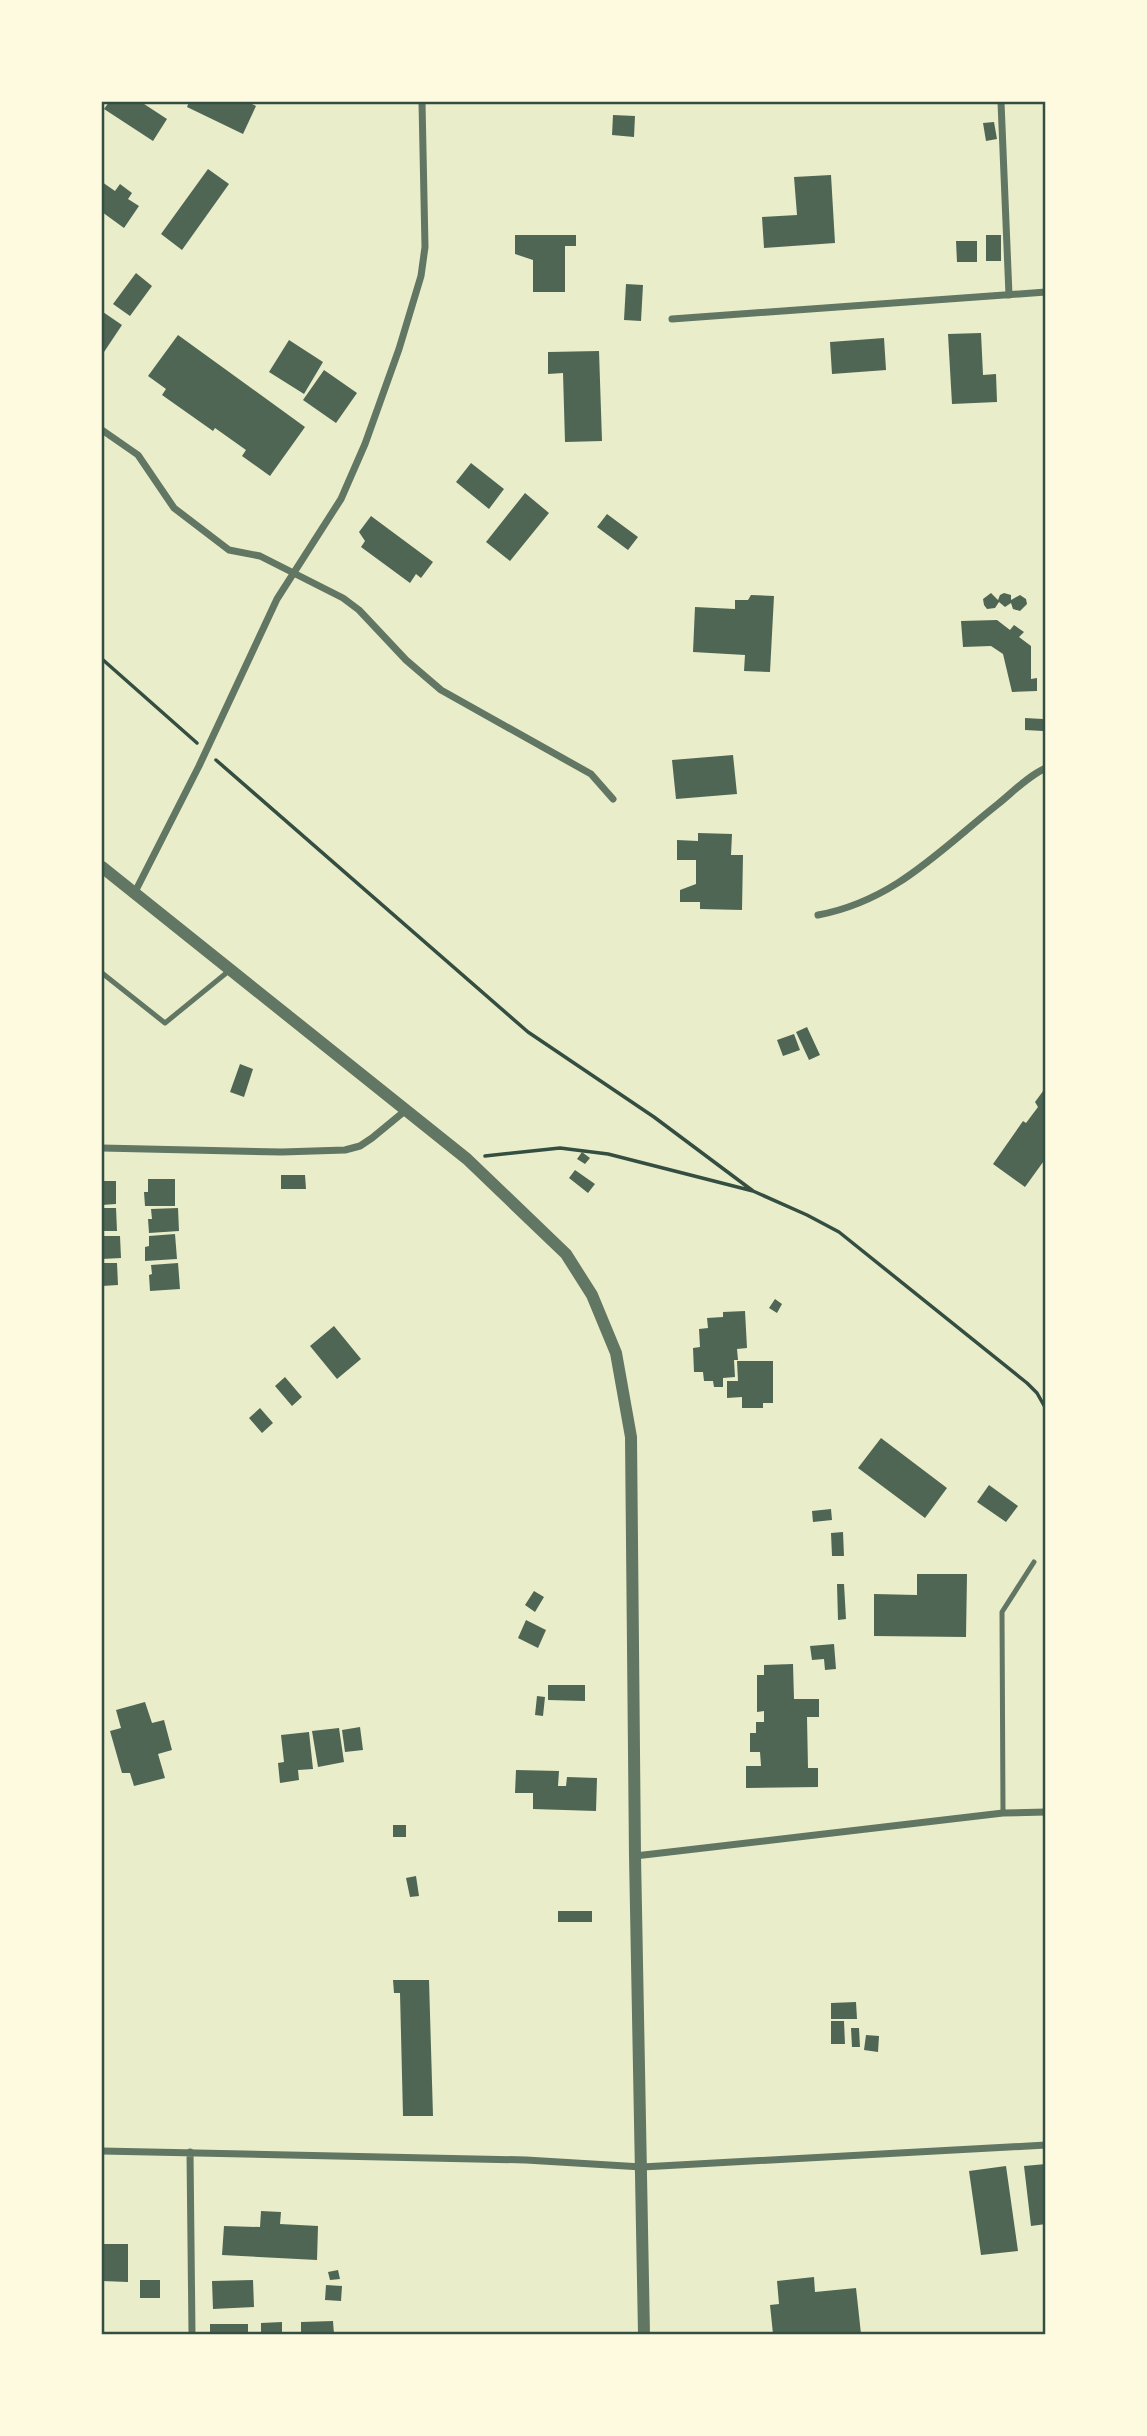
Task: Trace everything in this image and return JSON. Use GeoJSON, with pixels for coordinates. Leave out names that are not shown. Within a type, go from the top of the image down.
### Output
{"type":"FeatureCollection","features":[{"type":"Feature","properties":{"kind":"street"},"geometry":{"type":"LineString","coordinates":[[135,892],[206,751],[277,599],[341,499],[365,444],[399,349],[421,276],[425,247],[422,102]]}},
{"type":"Feature","properties":{"kind":"street"},"geometry":{"type":"LineString","coordinates":[[1001,102],[1009,295]]}},
{"type":"Feature","properties":{"kind":"street"},"geometry":{"type":"LineString","coordinates":[[671,319],[1045,292]]}},
{"type":"Feature","properties":{"kind":"street"},"geometry":{"type":"LineString","coordinates":[[102,430],[138,455],[174,508],[229,550],[260,556],[332,592],[359,610],[406,660],[442,690],[591,774],[613,799]]}},
{"type":"Feature","properties":{"kind":"street"},"geometry":{"type":"LineString","coordinates":[[818,915],[844,911],[905,880],[1045,768]]}},
{"type":"Feature","properties":{"kind":"street"},"geometry":{"type":"LineString","coordinates":[[102,867],[467,1159],[566,1254],[592,1296],[616,1353],[631,1437],[644,2334]]}},
{"type":"Feature","properties":{"kind":"street"},"geometry":{"type":"LineString","coordinates":[[102,1148],[282,1152],[345,1150],[360,1146],[406,1110]]}},
{"type":"Feature","properties":{"kind":"street"},"geometry":{"type":"LineString","coordinates":[[635,1856],[1003,1813],[1045,1812]]}},
{"type":"Feature","properties":{"kind":"street"},"geometry":{"type":"LineString","coordinates":[[102,2151],[526,2160],[642,2167],[1045,2145]]}},
{"type":"Feature","properties":{"kind":"street"},"geometry":{"type":"LineString","coordinates":[[190,2152],[192,2334]]}},
{"type":"Feature","properties":{"kind":"lane"},"geometry":{"type":"LineString","coordinates":[[102,973],[165,1023],[231,969]]}},
{"type":"Feature","properties":{"kind":"lane"},"geometry":{"type":"LineString","coordinates":[[1003,1813],[1002,1612],[1034,1562]]}},
{"type":"Feature","properties":{"kind":"path"},"geometry":{"type":"LineString","coordinates":[[102,659],[528,1032],[654,1117],[753,1191]]}},
{"type":"Feature","properties":{"kind":"path"},"geometry":{"type":"LineString","coordinates":[[467,1159],[560,1148],[608,1154],[753,1191],[807,1214],[859,1246],[1027,1383],[1037,1393],[1045,1409]]}},
{"type":"Feature","properties":{"kind":"building"},"geometry":{"type":"Polygon","coordinates":[[[109,102],[141,102],[167,119],[153,141],[104,109],[109,102]]]}},
{"type":"Feature","properties":{"kind":"building"},"geometry":{"type":"Polygon","coordinates":[[[189,102],[248,102],[256,106],[243,134],[187,107],[189,102]]]}},
{"type":"Feature","properties":{"kind":"building"},"geometry":{"type":"Polygon","coordinates":[[[613,115],[635,116],[634,137],[612,135],[613,115]]]}},
{"type":"Feature","properties":{"kind":"building"},"geometry":{"type":"Polygon","coordinates":[[[994,122],[997,139],[986,141],[983,123],[994,122]]]}},
{"type":"Feature","properties":{"kind":"building"},"geometry":{"type":"Polygon","coordinates":[[[208,169],[229,184],[182,250],[161,234],[208,169]]]}},
{"type":"Feature","properties":{"kind":"building"},"geometry":{"type":"Polygon","coordinates":[[[831,175],[835,243],[764,248],[762,217],[797,215],[794,177],[831,175]]]}},
{"type":"Feature","properties":{"kind":"building"},"geometry":{"type":"Polygon","coordinates":[[[102,182],[115,191],[120,184],[132,193],[128,199],[139,206],[124,228],[102,212],[102,182]]]}},
{"type":"Feature","properties":{"kind":"building"},"geometry":{"type":"Polygon","coordinates":[[[515,235],[576,235],[576,246],[565,246],[565,292],[533,292],[533,260],[515,254],[515,235]]]}},
{"type":"Feature","properties":{"kind":"building"},"geometry":{"type":"Polygon","coordinates":[[[986,235],[1001,235],[1001,261],[986,261],[986,235]]]}},
{"type":"Feature","properties":{"kind":"building"},"geometry":{"type":"Polygon","coordinates":[[[956,241],[977,241],[977,262],[957,262],[956,241]]]}},
{"type":"Feature","properties":{"kind":"building"},"geometry":{"type":"Polygon","coordinates":[[[136,273],[152,286],[130,316],[113,304],[136,273]]]}},
{"type":"Feature","properties":{"kind":"building"},"geometry":{"type":"Polygon","coordinates":[[[626,284],[643,285],[641,321],[624,320],[626,284]]]}},
{"type":"Feature","properties":{"kind":"building"},"geometry":{"type":"Polygon","coordinates":[[[103,312],[122,325],[102,355],[102,315],[103,312]]]}},
{"type":"Feature","properties":{"kind":"building"},"geometry":{"type":"Polygon","coordinates":[[[981,333],[983,375],[996,374],[997,402],[952,404],[948,334],[981,333]]]}},
{"type":"Feature","properties":{"kind":"building"},"geometry":{"type":"Polygon","coordinates":[[[178,335],[305,427],[270,476],[242,456],[246,450],[215,428],[213,431],[162,395],[166,389],[148,376],[178,335]]]}},
{"type":"Feature","properties":{"kind":"building"},"geometry":{"type":"Polygon","coordinates":[[[884,338],[886,370],[832,374],[830,342],[884,338]]]}},
{"type":"Feature","properties":{"kind":"building"},"geometry":{"type":"Polygon","coordinates":[[[289,340],[323,362],[304,394],[269,372],[289,340]]]}},
{"type":"Feature","properties":{"kind":"building"},"geometry":{"type":"Polygon","coordinates":[[[599,351],[602,441],[565,442],[563,373],[548,374],[548,352],[599,351]]]}},
{"type":"Feature","properties":{"kind":"building"},"geometry":{"type":"Polygon","coordinates":[[[324,370],[357,393],[336,423],[303,400],[324,370]]]}},
{"type":"Feature","properties":{"kind":"building"},"geometry":{"type":"Polygon","coordinates":[[[471,463],[504,489],[489,509],[456,482],[471,463]]]}},
{"type":"Feature","properties":{"kind":"building"},"geometry":{"type":"Polygon","coordinates":[[[525,493],[549,513],[510,561],[486,542],[525,493]]]}},
{"type":"Feature","properties":{"kind":"building"},"geometry":{"type":"Polygon","coordinates":[[[607,514],[638,537],[628,550],[597,527],[607,514]]]}},
{"type":"Feature","properties":{"kind":"building"},"geometry":{"type":"Polygon","coordinates":[[[371,516],[433,562],[421,578],[416,574],[410,583],[361,547],[365,541],[359,532],[371,516]]]}},
{"type":"Feature","properties":{"kind":"building"},"geometry":{"type":"Polygon","coordinates":[[[991,593],[998,600],[1004,593],[1011,595],[1011,600],[1020,595],[1026,599],[1027,604],[1020,611],[1013,609],[1011,603],[1005,607],[999,602],[995,608],[987,609],[983,599],[991,593]]]}},
{"type":"Feature","properties":{"kind":"building"},"geometry":{"type":"Polygon","coordinates":[[[751,595],[774,596],[770,672],[744,671],[745,655],[693,652],[695,607],[735,609],[735,600],[748,600],[751,595]]]}},
{"type":"Feature","properties":{"kind":"building"},"geometry":{"type":"Polygon","coordinates":[[[997,620],[1010,630],[1014,625],[1024,632],[1019,637],[1031,646],[1031,679],[1037,678],[1037,691],[1012,692],[1003,654],[991,646],[963,647],[961,621],[997,620]]]}},
{"type":"Feature","properties":{"kind":"building"},"geometry":{"type":"Polygon","coordinates":[[[1025,718],[1043,719],[1043,731],[1025,730],[1025,718]]]}},
{"type":"Feature","properties":{"kind":"building"},"geometry":{"type":"Polygon","coordinates":[[[733,755],[737,794],[676,799],[672,760],[733,755]]]}},
{"type":"Feature","properties":{"kind":"building"},"geometry":{"type":"Polygon","coordinates":[[[698,833],[732,834],[731,855],[743,855],[742,910],[700,909],[700,902],[680,902],[680,890],[696,884],[696,860],[677,860],[677,840],[698,841],[698,833]]]}},
{"type":"Feature","properties":{"kind":"building"},"geometry":{"type":"Polygon","coordinates":[[[807,1027],[820,1055],[809,1060],[796,1032],[807,1027]]]}},
{"type":"Feature","properties":{"kind":"building"},"geometry":{"type":"Polygon","coordinates":[[[794,1034],[800,1050],[783,1056],[777,1040],[794,1034]]]}},
{"type":"Feature","properties":{"kind":"building"},"geometry":{"type":"Polygon","coordinates":[[[240,1064],[253,1069],[244,1097],[230,1092],[240,1064]]]}},
{"type":"Feature","properties":{"kind":"building"},"geometry":{"type":"Polygon","coordinates":[[[1046,1087],[1046,1158],[1025,1187],[993,1164],[1023,1121],[1026,1123],[1038,1107],[1035,1102],[1046,1087]]]}},
{"type":"Feature","properties":{"kind":"building"},"geometry":{"type":"Polygon","coordinates":[[[582,1152],[590,1158],[585,1164],[577,1159],[582,1152]]]}},
{"type":"Feature","properties":{"kind":"building"},"geometry":{"type":"Polygon","coordinates":[[[575,1170],[595,1184],[588,1193],[569,1178],[575,1170]]]}},
{"type":"Feature","properties":{"kind":"building"},"geometry":{"type":"Polygon","coordinates":[[[281,1175],[305,1175],[306,1189],[281,1189],[281,1175]]]}},
{"type":"Feature","properties":{"kind":"building"},"geometry":{"type":"Polygon","coordinates":[[[148,1179],[175,1179],[175,1206],[145,1206],[144,1192],[148,1192],[148,1179]]]}},
{"type":"Feature","properties":{"kind":"building"},"geometry":{"type":"Polygon","coordinates":[[[102,1181],[116,1181],[116,1204],[102,1205],[102,1181]]]}},
{"type":"Feature","properties":{"kind":"building"},"geometry":{"type":"Polygon","coordinates":[[[102,1208],[116,1208],[117,1231],[102,1231],[102,1208]]]}},
{"type":"Feature","properties":{"kind":"building"},"geometry":{"type":"Polygon","coordinates":[[[178,1208],[179,1231],[149,1233],[148,1219],[152,1219],[151,1209],[178,1208]]]}},
{"type":"Feature","properties":{"kind":"building"},"geometry":{"type":"Polygon","coordinates":[[[175,1234],[177,1259],[145,1261],[145,1247],[149,1246],[149,1236],[175,1234]]]}},
{"type":"Feature","properties":{"kind":"building"},"geometry":{"type":"Polygon","coordinates":[[[102,1236],[120,1236],[121,1258],[102,1259],[102,1236]]]}},
{"type":"Feature","properties":{"kind":"building"},"geometry":{"type":"Polygon","coordinates":[[[102,1263],[117,1263],[118,1285],[102,1286],[102,1263]]]}},
{"type":"Feature","properties":{"kind":"building"},"geometry":{"type":"Polygon","coordinates":[[[178,1263],[180,1289],[150,1291],[151,1265],[178,1263]]]}},
{"type":"Feature","properties":{"kind":"building"},"geometry":{"type":"Polygon","coordinates":[[[775,1299],[782,1304],[777,1313],[769,1308],[775,1299]]]}},
{"type":"Feature","properties":{"kind":"building"},"geometry":{"type":"Polygon","coordinates":[[[745,1311],[747,1348],[737,1349],[738,1360],[734,1360],[735,1377],[723,1378],[723,1387],[714,1387],[713,1381],[704,1381],[703,1372],[694,1372],[693,1348],[700,1347],[699,1329],[708,1328],[707,1318],[723,1317],[723,1312],[745,1311]]]}},
{"type":"Feature","properties":{"kind":"building"},"geometry":{"type":"Polygon","coordinates":[[[334,1326],[361,1359],[337,1379],[310,1346],[334,1326]]]}},
{"type":"Feature","properties":{"kind":"building"},"geometry":{"type":"Polygon","coordinates":[[[737,1361],[773,1361],[773,1403],[763,1403],[763,1408],[742,1408],[742,1397],[727,1398],[727,1381],[738,1381],[737,1361]]]}},
{"type":"Feature","properties":{"kind":"building"},"geometry":{"type":"Polygon","coordinates":[[[285,1377],[302,1397],[292,1406],[275,1386],[285,1377]]]}},
{"type":"Feature","properties":{"kind":"building"},"geometry":{"type":"Polygon","coordinates":[[[260,1408],[273,1423],[262,1433],[249,1418],[260,1408]]]}},
{"type":"Feature","properties":{"kind":"building"},"geometry":{"type":"Polygon","coordinates":[[[881,1438],[947,1488],[925,1518],[858,1468],[881,1438]]]}},
{"type":"Feature","properties":{"kind":"building"},"geometry":{"type":"Polygon","coordinates":[[[989,1485],[1018,1506],[1006,1522],[977,1502],[989,1485]]]}},
{"type":"Feature","properties":{"kind":"building"},"geometry":{"type":"Polygon","coordinates":[[[831,1509],[832,1520],[813,1522],[812,1511],[831,1509]]]}},
{"type":"Feature","properties":{"kind":"building"},"geometry":{"type":"Polygon","coordinates":[[[843,1532],[844,1556],[832,1556],[831,1533],[843,1532]]]}},
{"type":"Feature","properties":{"kind":"building"},"geometry":{"type":"Polygon","coordinates":[[[917,1574],[967,1574],[966,1637],[874,1636],[874,1594],[917,1595],[917,1574]]]}},
{"type":"Feature","properties":{"kind":"building"},"geometry":{"type":"Polygon","coordinates":[[[837,1584],[844,1584],[846,1619],[838,1620],[837,1584]]]}},
{"type":"Feature","properties":{"kind":"building"},"geometry":{"type":"Polygon","coordinates":[[[534,1591],[544,1597],[535,1612],[525,1605],[534,1591]]]}},
{"type":"Feature","properties":{"kind":"building"},"geometry":{"type":"Polygon","coordinates":[[[526,1620],[546,1630],[538,1648],[518,1638],[526,1620]]]}},
{"type":"Feature","properties":{"kind":"building"},"geometry":{"type":"Polygon","coordinates":[[[834,1644],[836,1669],[825,1670],[824,1659],[812,1660],[810,1646],[834,1644]]]}},
{"type":"Feature","properties":{"kind":"building"},"geometry":{"type":"Polygon","coordinates":[[[793,1664],[794,1699],[819,1699],[819,1717],[807,1717],[808,1768],[818,1768],[818,1787],[746,1788],[746,1766],[761,1766],[760,1752],[750,1752],[750,1733],[756,1733],[756,1722],[764,1722],[764,1711],[757,1712],[757,1675],[764,1675],[764,1665],[793,1664]]]}},
{"type":"Feature","properties":{"kind":"building"},"geometry":{"type":"Polygon","coordinates":[[[548,1685],[585,1685],[585,1701],[548,1700],[548,1685]]]}},
{"type":"Feature","properties":{"kind":"building"},"geometry":{"type":"Polygon","coordinates":[[[537,1696],[545,1697],[543,1716],[535,1715],[537,1696]]]}},
{"type":"Feature","properties":{"kind":"building"},"geometry":{"type":"Polygon","coordinates":[[[145,1702],[152,1723],[164,1720],[172,1750],[158,1754],[165,1778],[134,1786],[130,1773],[122,1773],[110,1731],[121,1728],[116,1710],[145,1702]]]}},
{"type":"Feature","properties":{"kind":"building"},"geometry":{"type":"Polygon","coordinates":[[[360,1727],[363,1750],[345,1752],[342,1730],[360,1727]]]}},
{"type":"Feature","properties":{"kind":"building"},"geometry":{"type":"Polygon","coordinates":[[[339,1728],[344,1762],[318,1767],[312,1731],[339,1728]]]}},
{"type":"Feature","properties":{"kind":"building"},"geometry":{"type":"Polygon","coordinates":[[[309,1732],[313,1769],[298,1770],[299,1780],[280,1783],[278,1763],[284,1762],[281,1735],[309,1732]]]}},
{"type":"Feature","properties":{"kind":"building"},"geometry":{"type":"Polygon","coordinates":[[[516,1770],[559,1771],[558,1786],[566,1786],[567,1777],[597,1778],[596,1811],[533,1809],[533,1793],[515,1793],[516,1770]]]}},
{"type":"Feature","properties":{"kind":"building"},"geometry":{"type":"Polygon","coordinates":[[[393,1825],[406,1825],[406,1837],[393,1837],[393,1825]]]}},
{"type":"Feature","properties":{"kind":"building"},"geometry":{"type":"Polygon","coordinates":[[[416,1876],[419,1896],[410,1897],[406,1878],[416,1876]]]}},
{"type":"Feature","properties":{"kind":"building"},"geometry":{"type":"Polygon","coordinates":[[[558,1911],[592,1911],[592,1922],[558,1922],[558,1911]]]}},
{"type":"Feature","properties":{"kind":"building"},"geometry":{"type":"Polygon","coordinates":[[[393,1980],[429,1980],[433,2116],[403,2116],[400,1993],[394,1993],[393,1980]]]}},
{"type":"Feature","properties":{"kind":"building"},"geometry":{"type":"Polygon","coordinates":[[[856,2002],[857,2019],[831,2019],[831,2003],[856,2002]]]}},
{"type":"Feature","properties":{"kind":"building"},"geometry":{"type":"Polygon","coordinates":[[[831,2021],[844,2021],[845,2044],[831,2044],[831,2021]]]}},
{"type":"Feature","properties":{"kind":"building"},"geometry":{"type":"Polygon","coordinates":[[[851,2028],[859,2028],[860,2047],[852,2047],[851,2028]]]}},
{"type":"Feature","properties":{"kind":"building"},"geometry":{"type":"Polygon","coordinates":[[[866,2035],[879,2036],[878,2052],[864,2050],[866,2035]]]}},
{"type":"Feature","properties":{"kind":"building"},"geometry":{"type":"Polygon","coordinates":[[[1046,2164],[1046,2224],[1031,2226],[1024,2166],[1046,2164]]]}},
{"type":"Feature","properties":{"kind":"building"},"geometry":{"type":"Polygon","coordinates":[[[1006,2166],[1018,2251],[981,2255],[969,2171],[1006,2166]]]}},
{"type":"Feature","properties":{"kind":"building"},"geometry":{"type":"Polygon","coordinates":[[[261,2211],[281,2212],[280,2224],[318,2226],[317,2260],[222,2255],[224,2226],[260,2227],[261,2211]]]}},
{"type":"Feature","properties":{"kind":"building"},"geometry":{"type":"Polygon","coordinates":[[[102,2244],[128,2244],[128,2282],[102,2281],[102,2244]]]}},
{"type":"Feature","properties":{"kind":"building"},"geometry":{"type":"Polygon","coordinates":[[[338,2270],[340,2279],[330,2280],[328,2272],[338,2270]]]}},
{"type":"Feature","properties":{"kind":"building"},"geometry":{"type":"Polygon","coordinates":[[[814,2277],[815,2292],[856,2288],[861,2334],[773,2334],[770,2305],[779,2304],[777,2281],[814,2277]]]}},
{"type":"Feature","properties":{"kind":"building"},"geometry":{"type":"Polygon","coordinates":[[[140,2280],[160,2280],[160,2298],[140,2298],[140,2280]]]}},
{"type":"Feature","properties":{"kind":"building"},"geometry":{"type":"Polygon","coordinates":[[[253,2280],[254,2307],[213,2309],[212,2281],[253,2280]]]}},
{"type":"Feature","properties":{"kind":"building"},"geometry":{"type":"Polygon","coordinates":[[[326,2285],[342,2286],[341,2301],[325,2300],[326,2285]]]}},
{"type":"Feature","properties":{"kind":"building"},"geometry":{"type":"Polygon","coordinates":[[[333,2321],[334,2334],[301,2334],[301,2322],[333,2321]]]}},
{"type":"Feature","properties":{"kind":"building"},"geometry":{"type":"Polygon","coordinates":[[[282,2322],[282,2333],[261,2333],[261,2323],[282,2322]]]}},
{"type":"Feature","properties":{"kind":"building"},"geometry":{"type":"Polygon","coordinates":[[[210,2324],[248,2324],[248,2334],[210,2334],[210,2324]]]}}]}
